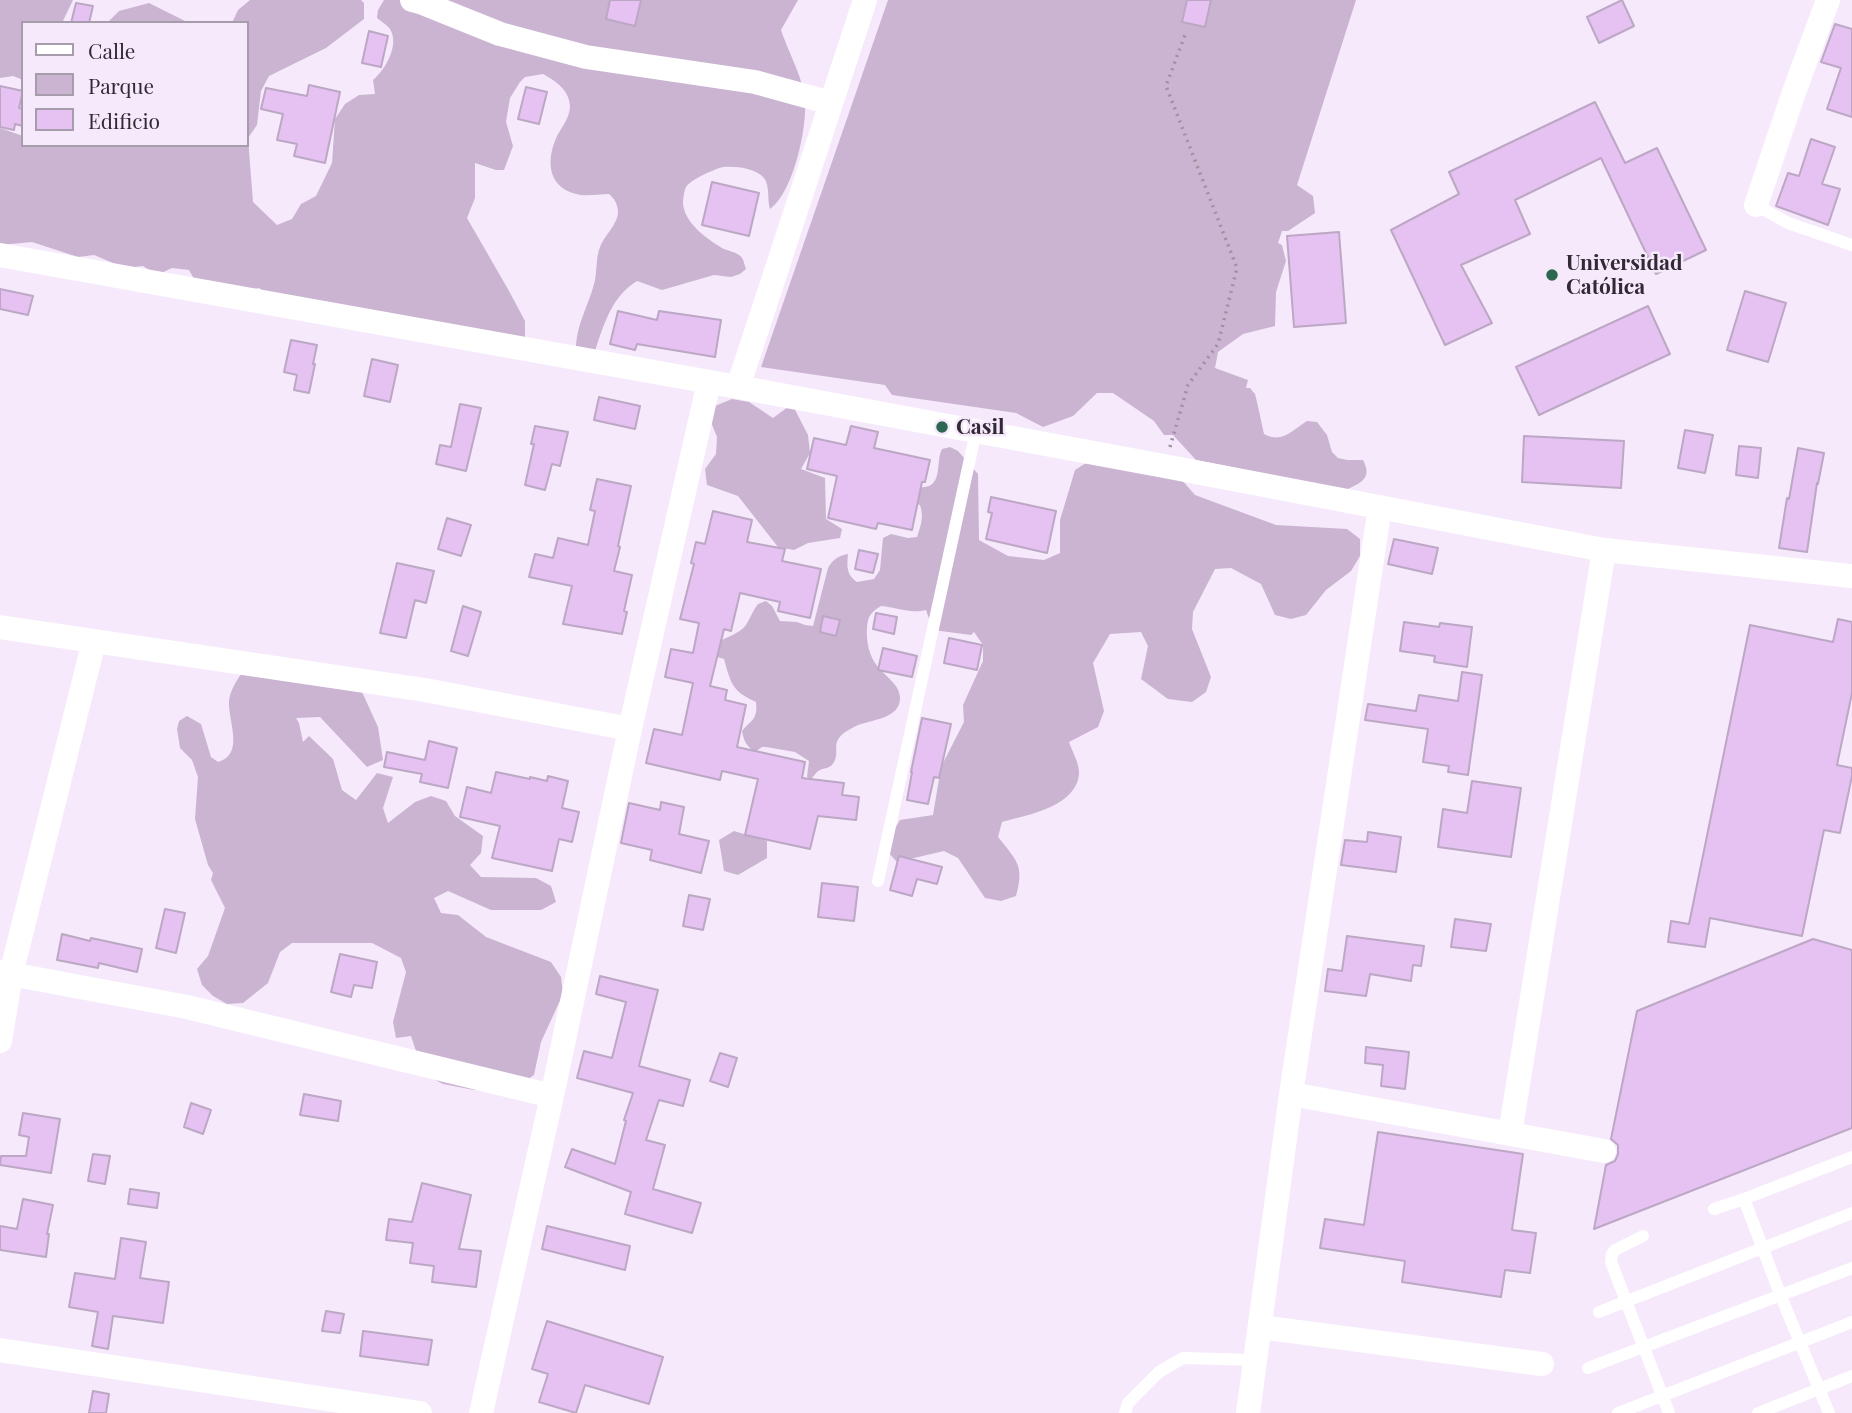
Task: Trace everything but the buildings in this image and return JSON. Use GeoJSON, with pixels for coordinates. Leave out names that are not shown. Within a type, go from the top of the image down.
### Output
{"type":"FeatureCollection","features":[{"type":"Feature","properties":{"kind":"street"},"geometry":{"type":"LineString","coordinates":[[738,387],[865,0]]}},
{"type":"Feature","properties":{"kind":"street"},"geometry":{"type":"LineString","coordinates":[[1756,205],[1828,0]]}},
{"type":"Feature","properties":{"kind":"street"},"geometry":{"type":"LineString","coordinates":[[420,1],[500,34],[586,57],[755,82],[831,103]]}},
{"type":"Feature","properties":{"kind":"street"},"geometry":{"type":"LineString","coordinates":[[0,255],[738,387],[1604,550],[1852,576]]}},
{"type":"Feature","properties":{"kind":"street"},"geometry":{"type":"LineString","coordinates":[[481,1413],[552,1097],[630,729],[709,382]]}},
{"type":"Feature","properties":{"kind":"street"},"geometry":{"type":"LineString","coordinates":[[1248,1413],[1291,1094],[1380,507]]}},
{"type":"Feature","properties":{"kind":"street"},"geometry":{"type":"LineString","coordinates":[[1510,1134],[1604,550]]}},
{"type":"Feature","properties":{"kind":"street"},"geometry":{"type":"LineString","coordinates":[[0,627],[425,690],[630,729]]}},
{"type":"Feature","properties":{"kind":"street"},"geometry":{"type":"LineString","coordinates":[[0,1041],[6,973],[94,641]]}},
{"type":"Feature","properties":{"kind":"street"},"geometry":{"type":"LineString","coordinates":[[6,973],[187,1007],[552,1097]]}},
{"type":"Feature","properties":{"kind":"street"},"geometry":{"type":"LineString","coordinates":[[1291,1094],[1604,1151]]}},
{"type":"Feature","properties":{"kind":"street"},"geometry":{"type":"LineString","coordinates":[[1260,1326],[1542,1364]]}},
{"type":"Feature","properties":{"kind":"street"},"geometry":{"type":"LineString","coordinates":[[0,1350],[420,1413]]}},
{"type":"Feature","properties":{"kind":"lane"},"geometry":{"type":"LineString","coordinates":[[1756,205],[1788,223],[1852,245]]}},
{"type":"Feature","properties":{"kind":"lane"},"geometry":{"type":"LineString","coordinates":[[878,881],[976,431]]}},
{"type":"Feature","properties":{"kind":"lane"},"geometry":{"type":"LineString","coordinates":[[1714,1209],[1852,1157]]}},
{"type":"Feature","properties":{"kind":"lane"},"geometry":{"type":"LineString","coordinates":[[1744,1199],[1829,1413]]}},
{"type":"Feature","properties":{"kind":"lane"},"geometry":{"type":"LineString","coordinates":[[1599,1312],[1852,1213]]}},
{"type":"Feature","properties":{"kind":"lane"},"geometry":{"type":"LineString","coordinates":[[1643,1236],[1615,1250],[1611,1262],[1669,1413]]}},
{"type":"Feature","properties":{"kind":"lane"},"geometry":{"type":"LineString","coordinates":[[1588,1368],[1852,1268]]}},
{"type":"Feature","properties":{"kind":"lane"},"geometry":{"type":"LineString","coordinates":[[1618,1413],[1852,1322]]}},
{"type":"Feature","properties":{"kind":"lane"},"geometry":{"type":"LineString","coordinates":[[1125,1413],[1128,1403],[1159,1372],[1183,1358],[1255,1360]]}},
{"type":"Feature","properties":{"kind":"lane"},"geometry":{"type":"LineString","coordinates":[[1758,1413],[1852,1376]]}},
{"type":"Feature","properties":{"kind":"path"},"geometry":{"type":"LineString","coordinates":[[1164,466],[1188,385],[1218,344],[1237,268],[1166,86],[1186,32]]}},
{"type":"Feature","properties":{"kind":"green space"},"geometry":{"type":"Polygon","coordinates":[[[0,0],[73,0],[63,21],[21,21],[21,79],[13,76],[0,78],[0,0]]]}},
{"type":"Feature","properties":{"kind":"green space"},"geometry":{"type":"Polygon","coordinates":[[[250,0],[361,0],[364,3],[364,19],[326,48],[269,76],[261,91],[257,125],[248,138],[248,21],[233,21],[238,10],[250,0]]]}},
{"type":"Feature","properties":{"kind":"green space"},"geometry":{"type":"Polygon","coordinates":[[[384,0],[610,0],[606,19],[635,26],[639,0],[798,0],[781,30],[804,92],[805,119],[793,172],[779,200],[770,209],[766,181],[751,170],[734,167],[720,168],[704,175],[688,184],[685,191],[684,210],[692,224],[711,241],[741,256],[746,269],[731,277],[714,275],[662,290],[637,281],[621,294],[615,303],[595,351],[576,349],[577,340],[595,280],[599,251],[615,222],[617,207],[609,194],[581,195],[570,192],[556,181],[552,173],[551,155],[570,106],[564,90],[543,74],[525,77],[510,98],[506,122],[513,146],[504,170],[475,163],[475,198],[467,218],[525,321],[525,338],[286,308],[259,288],[229,294],[197,284],[189,270],[172,268],[157,275],[143,266],[125,268],[94,255],[78,257],[32,242],[0,245],[0,128],[21,135],[21,147],[248,147],[248,138],[253,202],[277,225],[292,219],[301,204],[316,196],[332,163],[335,119],[345,104],[359,95],[375,94],[373,80],[390,57],[393,42],[390,29],[377,18],[384,0]]]}},
{"type":"Feature","properties":{"kind":"green space"},"geometry":{"type":"Polygon","coordinates":[[[888,0],[1356,0],[1297,185],[1313,196],[1315,213],[1288,231],[1282,231],[1278,243],[1282,245],[1286,261],[1276,292],[1275,326],[1243,334],[1218,352],[1215,368],[1248,380],[1246,388],[1250,388],[1255,394],[1264,434],[1282,437],[1307,421],[1317,422],[1327,435],[1332,452],[1338,458],[1363,460],[1367,472],[1364,480],[1346,490],[1196,460],[1173,435],[1164,435],[1154,421],[1113,393],[1097,393],[1073,416],[1043,427],[1016,413],[892,395],[885,385],[761,367],[888,0]]]}},
{"type":"Feature","properties":{"kind":"green space"},"geometry":{"type":"Polygon","coordinates":[[[149,3],[185,21],[109,21],[119,11],[149,3]]]}},
{"type":"Feature","properties":{"kind":"green space"},"geometry":{"type":"Polygon","coordinates":[[[732,399],[749,402],[773,418],[792,404],[808,435],[810,453],[801,469],[825,478],[826,519],[842,529],[840,538],[808,543],[794,550],[778,547],[738,496],[707,485],[705,469],[716,454],[717,437],[711,422],[715,406],[732,399]]]}},
{"type":"Feature","properties":{"kind":"green space"},"geometry":{"type":"Polygon","coordinates":[[[950,447],[958,451],[978,474],[979,540],[1008,556],[1044,560],[1060,553],[1060,520],[1075,470],[1089,461],[1165,461],[1195,495],[1276,525],[1347,529],[1360,539],[1360,556],[1351,571],[1326,590],[1306,615],[1291,619],[1275,615],[1261,584],[1231,568],[1215,569],[1193,612],[1192,629],[1211,677],[1206,692],[1192,702],[1168,699],[1141,679],[1148,646],[1141,632],[1110,634],[1093,663],[1104,711],[1098,727],[1069,742],[1079,770],[1076,785],[1060,802],[1049,808],[1002,822],[998,837],[1014,858],[1020,877],[1016,896],[1001,901],[985,898],[958,858],[944,851],[897,862],[886,850],[900,820],[933,815],[941,767],[964,722],[963,705],[983,661],[983,645],[974,632],[971,635],[933,630],[926,610],[909,611],[881,606],[875,610],[867,623],[869,648],[875,663],[897,688],[899,705],[883,718],[860,724],[845,732],[837,742],[832,765],[819,771],[811,779],[807,777],[809,761],[795,752],[762,747],[755,752],[747,745],[742,731],[755,716],[756,702],[734,686],[724,659],[717,657],[715,644],[743,628],[758,604],[766,601],[780,621],[813,626],[828,568],[841,556],[848,554],[849,573],[857,582],[874,579],[880,570],[883,538],[891,534],[917,537],[922,513],[920,505],[912,502],[911,488],[927,487],[933,483],[942,449],[950,447]]]}},
{"type":"Feature","properties":{"kind":"green space"},"geometry":{"type":"Polygon","coordinates":[[[244,670],[357,681],[378,727],[383,760],[367,767],[320,717],[296,718],[303,742],[309,736],[333,759],[342,790],[356,800],[377,773],[393,777],[383,808],[388,823],[415,802],[431,796],[446,801],[455,816],[483,836],[481,853],[470,865],[481,877],[536,878],[551,886],[556,902],[541,910],[491,910],[448,891],[434,898],[441,913],[458,915],[486,937],[551,962],[561,977],[563,994],[541,1042],[534,1075],[521,1084],[474,1090],[443,1084],[411,1067],[416,1051],[411,1036],[396,1038],[393,1022],[406,972],[401,958],[372,943],[292,943],[280,952],[268,983],[243,1003],[227,1004],[213,996],[202,985],[197,969],[208,956],[225,908],[211,880],[213,873],[208,865],[195,819],[198,777],[192,760],[180,748],[177,729],[179,721],[187,716],[201,724],[211,757],[218,762],[226,758],[233,745],[229,701],[244,670]]]}},
{"type":"Feature","properties":{"kind":"green space"},"geometry":{"type":"Polygon","coordinates":[[[734,831],[767,841],[767,858],[738,875],[724,871],[719,840],[734,831]]]}},
{"type":"Feature","properties":{"kind":"place","name":"Universidad Católica"},"geometry":{"type":"Point","coordinates":[1552,275]}},
{"type":"Feature","properties":{"kind":"place","name":"Casil"},"geometry":{"type":"Point","coordinates":[942,427]}}]}
